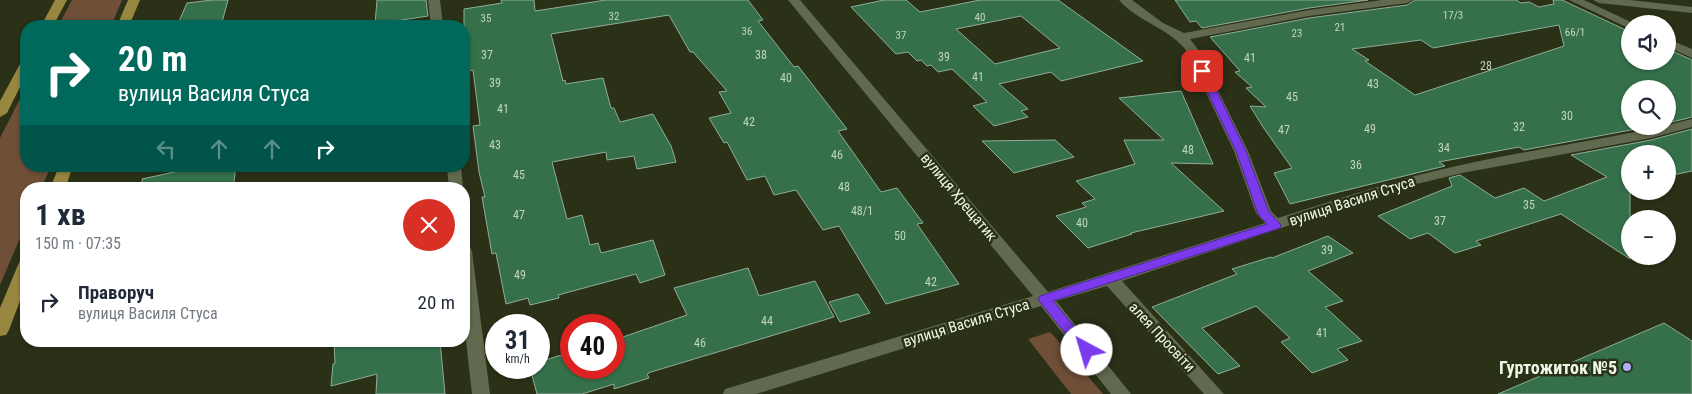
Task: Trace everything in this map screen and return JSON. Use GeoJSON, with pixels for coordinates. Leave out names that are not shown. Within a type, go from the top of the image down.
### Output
{"type":"FeatureCollection","features":[{"type":"Feature","properties":{"kind":"main road"},"geometry":{"type":"LineString","coordinates":[[50,20],[61,0]]}},
{"type":"Feature","properties":{"kind":"main road"},"geometry":{"type":"LineString","coordinates":[[126,20],[134,0]]}},
{"type":"Feature","properties":{"kind":"main road"},"geometry":{"type":"LineString","coordinates":[[0,112],[20,75]]}},
{"type":"Feature","properties":{"kind":"main road"},"geometry":{"type":"LineString","coordinates":[[0,330],[20,280]]}},
{"type":"Feature","properties":{"kind":"street"},"geometry":{"type":"LineString","coordinates":[[434,0],[436,20]]}},
{"type":"Feature","properties":{"kind":"street","name":"вулиця Хрещатик"},"geometry":{"type":"LineString","coordinates":[[794,0],[1045,299],[1122,394]]}},
{"type":"Feature","properties":{"kind":"street"},"geometry":{"type":"LineString","coordinates":[[1124,0],[1159,25],[1182,38],[1191,48],[1232,131],[1264,214],[1276,225]]}},
{"type":"Feature","properties":{"kind":"street"},"geometry":{"type":"LineString","coordinates":[[1182,38],[1281,18],[1407,0]]}},
{"type":"Feature","properties":{"kind":"street"},"geometry":{"type":"LineString","coordinates":[[1575,0],[1621,21]]}},
{"type":"Feature","properties":{"kind":"street"},"geometry":{"type":"LineString","coordinates":[[1599,0],[1692,10]]}},
{"type":"Feature","properties":{"kind":"street"},"geometry":{"type":"LineString","coordinates":[[1676,46],[1692,54]]}},
{"type":"Feature","properties":{"kind":"street","name":"вулиця Василя Стуса"},"geometry":{"type":"LineString","coordinates":[[732,394],[1110,279],[1399,184],[1462,169],[1644,135],[1692,123]]}},
{"type":"Feature","properties":{"kind":"street","name":"алея Просвіти"},"geometry":{"type":"LineString","coordinates":[[1110,279],[1215,394]]}},
{"type":"Feature","properties":{"kind":"street"},"geometry":{"type":"LineString","coordinates":[[470,302],[481,394]]}},
{"type":"Feature","properties":{"kind":"shaded area"},"geometry":{"type":"Polygon","coordinates":[[[72,0],[122,0],[114,20],[61,20],[72,0]]]}},
{"type":"Feature","properties":{"kind":"shaded area"},"geometry":{"type":"Polygon","coordinates":[[[20,99],[20,172],[48,172],[44,182],[20,182],[20,238],[0,285],[0,138],[20,99]]]}},
{"type":"Feature","properties":{"kind":"shaded area"},"geometry":{"type":"Polygon","coordinates":[[[1050,332],[1103,394],[1071,394],[1028,339],[1050,332]]]}},
{"type":"Feature","properties":{"kind":"building"},"geometry":{"type":"Polygon","coordinates":[[[228,0],[223,20],[180,20],[187,3],[228,0]]]}},
{"type":"Feature","properties":{"kind":"building"},"geometry":{"type":"Polygon","coordinates":[[[377,0],[426,0],[428,16],[402,20],[375,20],[377,0]]]}},
{"type":"Feature","properties":{"kind":"building"},"geometry":{"type":"Polygon","coordinates":[[[501,0],[534,0],[535,11],[606,0],[748,0],[763,20],[758,21],[794,67],[798,66],[847,129],[838,131],[881,192],[897,188],[923,223],[917,224],[959,284],[886,304],[839,226],[823,230],[796,190],[774,195],[765,176],[747,180],[727,142],[724,143],[709,118],[731,113],[719,92],[727,91],[693,52],[690,52],[669,15],[551,34],[563,81],[565,80],[566,84],[603,78],[611,108],[614,108],[620,122],[653,114],[671,146],[676,162],[637,169],[634,156],[607,160],[606,152],[552,162],[567,219],[582,215],[590,245],[598,243],[601,253],[653,240],[665,275],[640,283],[636,274],[558,295],[559,298],[530,305],[528,298],[506,304],[496,253],[492,254],[482,197],[485,197],[479,172],[473,126],[480,125],[473,70],[470,71],[470,20],[464,20],[464,9],[502,3],[501,0]]]}},
{"type":"Feature","properties":{"kind":"building"},"geometry":{"type":"Polygon","coordinates":[[[884,0],[906,0],[920,12],[980,0],[1058,0],[1143,61],[1061,81],[1051,72],[999,84],[1028,109],[1021,111],[1028,117],[994,126],[973,106],[987,102],[952,69],[938,72],[931,65],[927,66],[921,60],[917,61],[908,52],[896,54],[851,7],[884,0]],[[1021,16],[956,29],[995,64],[1060,48],[1021,16]]]}},
{"type":"Feature","properties":{"kind":"building"},"geometry":{"type":"Polygon","coordinates":[[[1175,0],[1368,0],[1309,8],[1202,28],[1196,21],[1190,22],[1175,0]]]}},
{"type":"Feature","properties":{"kind":"building"},"geometry":{"type":"Polygon","coordinates":[[[1415,0],[1516,0],[1521,3],[1529,2],[1539,7],[1554,4],[1553,0],[1562,0],[1621,28],[1621,70],[1676,70],[1676,53],[1692,60],[1692,117],[1676,121],[1676,80],[1621,80],[1621,132],[1524,150],[1519,147],[1439,162],[1445,166],[1290,204],[1274,173],[1292,168],[1250,106],[1266,107],[1246,88],[1252,87],[1235,72],[1240,71],[1210,37],[1309,18],[1407,5],[1415,0]],[[1559,25],[1433,48],[1421,40],[1352,49],[1369,60],[1365,61],[1415,95],[1564,46],[1559,25]]]}},
{"type":"Feature","properties":{"kind":"building"},"geometry":{"type":"Polygon","coordinates":[[[1181,91],[1213,164],[1171,163],[1224,211],[1131,233],[1088,248],[1056,216],[1086,207],[1082,203],[1095,199],[1076,181],[1135,164],[1124,140],[1164,140],[1119,98],[1181,91]]]}},
{"type":"Feature","properties":{"kind":"building"},"geometry":{"type":"Polygon","coordinates":[[[1692,129],[1692,171],[1676,174],[1676,145],[1624,145],[1676,135],[1676,133],[1692,129]]]}},
{"type":"Feature","properties":{"kind":"building"},"geometry":{"type":"Polygon","coordinates":[[[1055,140],[1074,157],[1014,173],[982,141],[1055,140]]]}},
{"type":"Feature","properties":{"kind":"building"},"geometry":{"type":"Polygon","coordinates":[[[1621,146],[1621,200],[1630,200],[1630,210],[1621,210],[1621,253],[1561,214],[1476,241],[1481,245],[1455,253],[1428,233],[1410,239],[1378,216],[1452,186],[1449,178],[1460,175],[1495,198],[1524,188],[1544,201],[1607,177],[1571,155],[1621,146]]]}},
{"type":"Feature","properties":{"kind":"building"},"geometry":{"type":"Polygon","coordinates":[[[174,172],[235,172],[234,182],[142,182],[142,179],[174,172]]]}},
{"type":"Feature","properties":{"kind":"building"},"geometry":{"type":"Polygon","coordinates":[[[1328,236],[1353,253],[1308,271],[1343,301],[1325,307],[1362,341],[1337,349],[1348,360],[1312,373],[1281,342],[1290,338],[1256,306],[1202,328],[1240,366],[1218,374],[1152,307],[1237,274],[1232,269],[1272,258],[1328,236]]]}},
{"type":"Feature","properties":{"kind":"building"},"geometry":{"type":"Polygon","coordinates":[[[748,268],[759,296],[815,281],[834,317],[651,372],[647,374],[649,378],[614,389],[614,384],[582,394],[537,394],[533,379],[550,379],[550,359],[560,355],[560,379],[625,379],[625,336],[687,315],[674,288],[748,268]]]}},
{"type":"Feature","properties":{"kind":"building"},"geometry":{"type":"Polygon","coordinates":[[[858,294],[870,313],[840,322],[829,302],[858,294]]]}},
{"type":"Feature","properties":{"kind":"building","name":"Гуртожиток №5"},"geometry":{"type":"Polygon","coordinates":[[[1664,323],[1692,341],[1692,394],[1498,394],[1664,323]]]}},
{"type":"Feature","properties":{"kind":"building"},"geometry":{"type":"Polygon","coordinates":[[[334,347],[441,347],[445,394],[376,394],[377,374],[331,386],[333,364],[335,363],[334,347]]]}},
{"type":"Feature","properties":{"kind":"place","name":"Гуртожиток №5"},"geometry":{"type":"Point","coordinates":[1627,367]}},
{"type":"Feature","properties":{"kind":"route"},"geometry":{"type":"LineString","coordinates":[[1087,350],[1045,299],[1276,225],[1264,214],[1241,151],[1202,71]]}}]}
